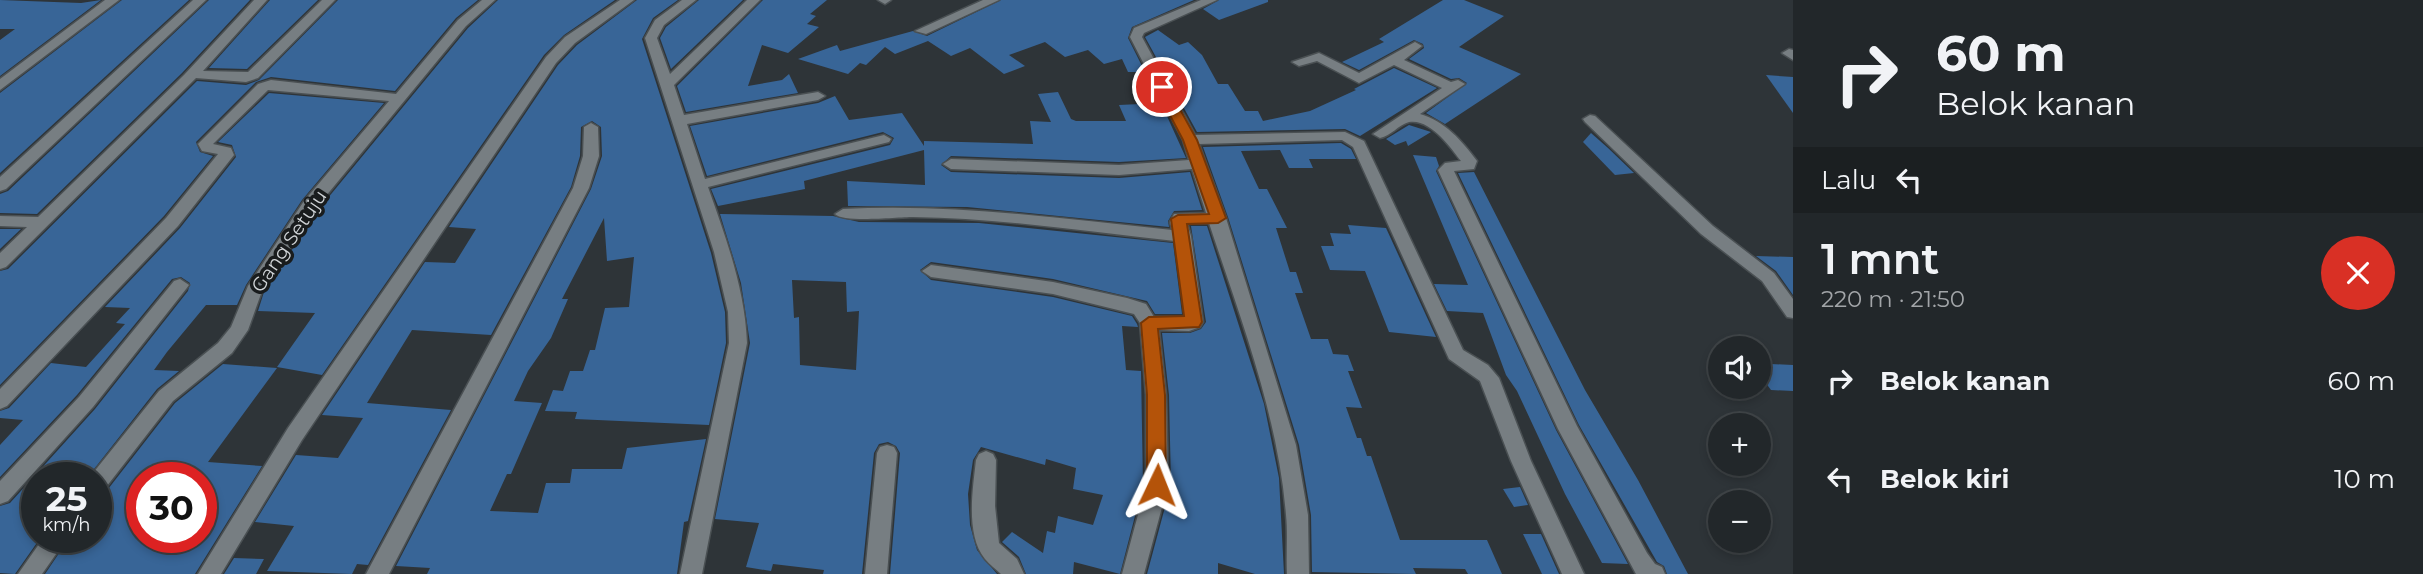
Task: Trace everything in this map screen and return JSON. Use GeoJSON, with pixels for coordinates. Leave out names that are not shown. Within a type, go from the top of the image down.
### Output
{"type":"FeatureCollection","features":[{"type":"Feature","properties":{"kind":"street"},"geometry":{"type":"LineString","coordinates":[[0,86],[113,0]]}},
{"type":"Feature","properties":{"kind":"street"},"geometry":{"type":"LineString","coordinates":[[0,186],[200,0]]}},
{"type":"Feature","properties":{"kind":"street"},"geometry":{"type":"LineString","coordinates":[[0,264],[192,74],[261,0]]}},
{"type":"Feature","properties":{"kind":"street"},"geometry":{"type":"LineString","coordinates":[[192,74],[246,78],[254,75],[329,0]]}},
{"type":"Feature","properties":{"kind":"street","name":"Gang Setuju"},"geometry":{"type":"LineString","coordinates":[[112,464],[152,412],[225,348],[239,330],[254,290],[310,205],[462,23],[489,0]]}},
{"type":"Feature","properties":{"kind":"street"},"geometry":{"type":"LineString","coordinates":[[209,574],[295,434],[551,60],[570,40],[628,0]]}},
{"type":"Feature","properties":{"kind":"street"},"geometry":{"type":"LineString","coordinates":[[690,0],[665,18],[652,33],[665,86],[731,281],[738,343],[691,574]]}},
{"type":"Feature","properties":{"kind":"street"},"geometry":{"type":"LineString","coordinates":[[731,0],[751,2]]}},
{"type":"Feature","properties":{"kind":"street"},"geometry":{"type":"LineString","coordinates":[[921,31],[993,0]]}},
{"type":"Feature","properties":{"kind":"street"},"geometry":{"type":"LineString","coordinates":[[1169,0],[1186,11]]}},
{"type":"Feature","properties":{"kind":"street"},"geometry":{"type":"LineString","coordinates":[[1211,0],[1139,31],[1136,37],[1190,140],[1218,218],[1286,445],[1297,515],[1298,574]]}},
{"type":"Feature","properties":{"kind":"street"},"geometry":{"type":"LineString","coordinates":[[665,86],[751,2]]}},
{"type":"Feature","properties":{"kind":"street"},"geometry":{"type":"LineString","coordinates":[[1299,62],[1320,57],[1359,79],[1415,46]]}},
{"type":"Feature","properties":{"kind":"street"},"geometry":{"type":"LineString","coordinates":[[1394,60],[1457,85],[1413,112],[1412,118]]}},
{"type":"Feature","properties":{"kind":"street"},"geometry":{"type":"LineString","coordinates":[[0,401],[172,222],[226,156],[226,151],[207,148],[205,144],[263,87],[271,84],[398,98]]}},
{"type":"Feature","properties":{"kind":"street"},"geometry":{"type":"LineString","coordinates":[[677,121],[818,96]]}},
{"type":"Feature","properties":{"kind":"street"},"geometry":{"type":"LineString","coordinates":[[1380,134],[1412,118],[1446,132],[1469,161],[1469,166],[1450,166],[1446,170],[1568,429],[1639,560],[1647,571],[1654,574]]}},
{"type":"Feature","properties":{"kind":"street"},"geometry":{"type":"LineString","coordinates":[[1590,119],[1707,230],[1768,278],[1793,312]]}},
{"type":"Feature","properties":{"kind":"street"},"geometry":{"type":"LineString","coordinates":[[377,574],[581,188],[591,156],[591,127]]}},
{"type":"Feature","properties":{"kind":"street"},"geometry":{"type":"LineString","coordinates":[[1190,140],[1345,136],[1359,144],[1456,354],[1461,359],[1481,367],[1489,378],[1521,461],[1573,574]]}},
{"type":"Feature","properties":{"kind":"street"},"geometry":{"type":"LineString","coordinates":[[699,185],[884,139]]}},
{"type":"Feature","properties":{"kind":"street"},"geometry":{"type":"LineString","coordinates":[[951,164],[1119,170],[1199,164]]}},
{"type":"Feature","properties":{"kind":"street"},"geometry":{"type":"LineString","coordinates":[[843,214],[900,210],[936,212],[1183,236]]}},
{"type":"Feature","properties":{"kind":"street"},"geometry":{"type":"LineString","coordinates":[[1149,323],[1194,322],[1183,236],[1178,222],[1180,218],[1218,218]]}},
{"type":"Feature","properties":{"kind":"street"},"geometry":{"type":"LineString","coordinates":[[0,221],[43,222]]}},
{"type":"Feature","properties":{"kind":"street"},"geometry":{"type":"LineString","coordinates":[[931,271],[1053,289],[1128,304],[1140,309],[1149,323],[1156,395],[1157,485],[1133,574]]}},
{"type":"Feature","properties":{"kind":"street"},"geometry":{"type":"LineString","coordinates":[[0,495],[86,402],[180,285]]}},
{"type":"Feature","properties":{"kind":"street"},"geometry":{"type":"LineString","coordinates":[[876,574],[887,453]]}},
{"type":"Feature","properties":{"kind":"street"},"geometry":{"type":"LineString","coordinates":[[986,460],[983,489],[989,546],[1012,567],[1013,574]]}},
{"type":"Feature","properties":{"kind":"street"},"geometry":{"type":"LineString","coordinates":[[29,574],[45,553]]}},
{"type":"Feature","properties":{"kind":"building"},"geometry":{"type":"Polygon","coordinates":[[[0,0],[81,3],[101,0],[0,76],[0,40],[15,29],[0,29],[0,0]]]}},
{"type":"Feature","properties":{"kind":"building"},"geometry":{"type":"Polygon","coordinates":[[[122,0],[189,0],[0,173],[0,93],[122,0]]]}},
{"type":"Feature","properties":{"kind":"building"},"geometry":{"type":"Polygon","coordinates":[[[209,0],[250,0],[182,73],[37,214],[0,213],[0,194],[8,191],[209,0]]]}},
{"type":"Feature","properties":{"kind":"building"},"geometry":{"type":"Polygon","coordinates":[[[270,0],[318,0],[247,69],[209,68],[270,0]]]}},
{"type":"Feature","properties":{"kind":"building"},"geometry":{"type":"Polygon","coordinates":[[[338,0],[478,0],[456,18],[395,91],[271,77],[256,82],[196,142],[200,152],[213,156],[164,216],[0,385],[0,271],[8,269],[197,81],[246,85],[259,80],[338,0]]]}},
{"type":"Feature","properties":{"kind":"building"},"geometry":{"type":"Polygon","coordinates":[[[498,0],[615,0],[564,35],[544,55],[322,375],[277,367],[315,313],[258,311],[264,292],[318,210],[468,28],[498,0]]]}},
{"type":"Feature","properties":{"kind":"building"},"geometry":{"type":"Polygon","coordinates":[[[637,0],[678,0],[653,18],[642,39],[711,253],[725,312],[726,343],[709,425],[575,419],[577,412],[545,411],[553,390],[563,391],[570,371],[583,371],[590,350],[595,350],[605,308],[629,307],[634,257],[607,261],[604,218],[562,299],[568,299],[551,338],[528,371],[514,401],[542,403],[511,474],[507,474],[490,511],[538,513],[546,483],[570,483],[572,469],[622,469],[627,448],[706,439],[688,521],[684,522],[677,574],[427,574],[430,568],[396,566],[591,189],[602,156],[601,127],[592,121],[581,127],[580,156],[571,187],[491,335],[412,330],[367,403],[451,410],[368,565],[357,564],[352,574],[267,571],[294,526],[255,522],[296,455],[338,458],[363,418],[322,415],[425,262],[455,263],[476,229],[449,227],[558,65],[577,45],[637,0]]]}},
{"type":"Feature","properties":{"kind":"building"},"geometry":{"type":"Polygon","coordinates":[[[699,0],[743,0],[671,69],[660,38],[666,27],[699,0]]]}},
{"type":"Feature","properties":{"kind":"building"},"geometry":{"type":"Polygon","coordinates":[[[763,0],[827,0],[810,14],[816,16],[807,24],[819,27],[788,53],[762,45],[748,86],[782,80],[789,74],[798,93],[686,112],[677,86],[763,0]]]}},
{"type":"Feature","properties":{"kind":"building"},"geometry":{"type":"Polygon","coordinates":[[[1001,0],[1194,0],[1132,27],[1128,38],[1145,72],[1128,72],[1122,59],[1104,64],[1088,50],[1065,57],[1045,42],[1009,55],[1025,66],[1004,74],[970,48],[951,56],[928,41],[895,54],[885,47],[866,65],[860,63],[848,74],[798,59],[837,45],[840,51],[913,31],[927,36],[1001,0]]]}},
{"type":"Feature","properties":{"kind":"building"},"geometry":{"type":"Polygon","coordinates":[[[1219,0],[1268,2],[1219,20],[1203,9],[1219,0]]]}},
{"type":"Feature","properties":{"kind":"building"},"geometry":{"type":"Polygon","coordinates":[[[1443,0],[1464,0],[1504,16],[1459,47],[1521,74],[1445,124],[1426,113],[1467,83],[1459,78],[1451,79],[1409,59],[1424,48],[1423,44],[1414,40],[1359,70],[1342,62],[1384,42],[1379,39],[1443,0]]]}},
{"type":"Feature","properties":{"kind":"building"},"geometry":{"type":"Polygon","coordinates":[[[1158,30],[1179,45],[1188,42],[1202,55],[1218,84],[1228,84],[1245,111],[1258,111],[1263,121],[1310,111],[1356,90],[1354,89],[1394,68],[1437,88],[1360,136],[1345,129],[1197,132],[1145,37],[1158,30]]]}},
{"type":"Feature","properties":{"kind":"building"},"geometry":{"type":"Polygon","coordinates":[[[1766,75],[1793,77],[1793,113],[1766,75]]]}},
{"type":"Feature","properties":{"kind":"building"},"geometry":{"type":"Polygon","coordinates":[[[1058,92],[1071,119],[1076,121],[1126,121],[1119,105],[1161,103],[1186,158],[1119,162],[951,156],[941,165],[951,172],[1119,178],[1190,172],[1202,210],[1174,211],[1168,221],[1169,227],[967,207],[848,206],[847,181],[925,185],[924,150],[804,181],[805,189],[718,206],[711,189],[890,145],[894,138],[883,132],[707,176],[690,126],[818,103],[835,96],[849,120],[902,113],[924,146],[924,141],[1033,144],[1030,121],[1051,122],[1038,94],[1058,92]]]}},
{"type":"Feature","properties":{"kind":"building"},"geometry":{"type":"Polygon","coordinates":[[[269,93],[384,103],[302,200],[246,285],[237,305],[206,305],[167,352],[154,370],[179,371],[157,389],[100,462],[47,462],[95,409],[188,291],[190,283],[181,277],[172,279],[77,395],[0,477],[0,445],[23,420],[0,418],[0,411],[9,408],[51,363],[86,367],[125,324],[116,323],[130,308],[105,307],[180,228],[236,157],[232,145],[218,142],[269,93]]]}},
{"type":"Feature","properties":{"kind":"building"},"geometry":{"type":"Polygon","coordinates":[[[1409,125],[1431,132],[1408,146],[1406,141],[1395,145],[1386,139],[1409,125]]]}},
{"type":"Feature","properties":{"kind":"building"},"geometry":{"type":"Polygon","coordinates":[[[1591,133],[1634,173],[1615,175],[1583,142],[1591,133]]]}},
{"type":"Feature","properties":{"kind":"building"},"geometry":{"type":"Polygon","coordinates":[[[1341,143],[1351,149],[1356,159],[1309,159],[1313,168],[1289,168],[1280,150],[1241,151],[1259,189],[1267,189],[1287,228],[1276,228],[1290,272],[1296,272],[1303,293],[1295,293],[1311,339],[1328,339],[1333,354],[1348,355],[1354,371],[1348,371],[1362,408],[1346,407],[1357,438],[1361,438],[1367,456],[1371,456],[1400,540],[1487,540],[1502,574],[1468,574],[1465,569],[1413,568],[1416,574],[1312,572],[1311,515],[1299,445],[1228,217],[1203,147],[1341,143]]]}},
{"type":"Feature","properties":{"kind":"building"},"geometry":{"type":"Polygon","coordinates":[[[1413,155],[1436,157],[1439,166],[1436,171],[1556,430],[1628,564],[1602,563],[1565,494],[1517,391],[1506,375],[1483,313],[1447,311],[1434,284],[1468,285],[1413,155]]]}},
{"type":"Feature","properties":{"kind":"building"},"geometry":{"type":"Polygon","coordinates":[[[1474,172],[1585,390],[1638,480],[1688,574],[1667,574],[1664,566],[1657,562],[1579,425],[1458,173],[1474,172]]]}},
{"type":"Feature","properties":{"kind":"building"},"geometry":{"type":"Polygon","coordinates":[[[720,214],[833,216],[859,222],[979,223],[1173,243],[1182,314],[1155,314],[1147,301],[1053,279],[931,262],[920,270],[931,280],[1053,297],[1132,316],[1138,327],[1122,326],[1126,370],[1141,371],[1143,485],[1120,574],[1074,562],[1073,574],[1026,574],[1019,557],[1002,542],[1012,532],[1043,553],[1047,531],[1055,533],[1058,516],[1093,525],[1103,495],[1073,489],[1076,468],[1046,459],[1045,465],[981,447],[973,460],[968,494],[970,525],[977,550],[997,574],[890,574],[900,453],[896,446],[888,442],[879,444],[874,453],[862,574],[823,574],[824,570],[773,564],[771,571],[746,567],[759,523],[715,519],[750,343],[741,283],[720,214]],[[792,280],[794,318],[799,317],[800,365],[856,370],[859,311],[847,312],[846,282],[792,280]]]}},
{"type":"Feature","properties":{"kind":"building"},"geometry":{"type":"Polygon","coordinates":[[[1348,225],[1386,228],[1436,337],[1389,332],[1365,271],[1330,270],[1321,246],[1334,246],[1330,233],[1351,234],[1348,225]]]}},
{"type":"Feature","properties":{"kind":"building"},"geometry":{"type":"Polygon","coordinates":[[[1191,226],[1207,226],[1264,404],[1279,478],[1284,574],[1255,574],[1218,563],[1218,574],[1147,574],[1171,485],[1169,395],[1162,333],[1190,333],[1201,329],[1206,322],[1191,226]]]}},
{"type":"Feature","properties":{"kind":"building"},"geometry":{"type":"Polygon","coordinates":[[[0,229],[21,229],[0,249],[0,229]]]}},
{"type":"Feature","properties":{"kind":"building"},"geometry":{"type":"Polygon","coordinates":[[[1756,256],[1793,257],[1793,295],[1776,271],[1756,256]]]}},
{"type":"Feature","properties":{"kind":"building"},"geometry":{"type":"Polygon","coordinates":[[[223,364],[277,368],[208,462],[129,462],[175,403],[223,364]]]}},
{"type":"Feature","properties":{"kind":"building"},"geometry":{"type":"Polygon","coordinates":[[[1771,364],[1793,365],[1793,391],[1771,390],[1771,364]]]}},
{"type":"Feature","properties":{"kind":"building"},"geometry":{"type":"Polygon","coordinates":[[[217,463],[262,466],[217,539],[217,463]]]}},
{"type":"Feature","properties":{"kind":"building"},"geometry":{"type":"Polygon","coordinates":[[[126,466],[126,553],[208,553],[195,574],[45,574],[59,553],[112,553],[112,484],[126,466]]]}},
{"type":"Feature","properties":{"kind":"building"},"geometry":{"type":"Polygon","coordinates":[[[1520,487],[1528,505],[1514,507],[1503,489],[1520,487]]]}},
{"type":"Feature","properties":{"kind":"building"},"geometry":{"type":"Polygon","coordinates":[[[21,491],[21,553],[30,553],[15,574],[0,573],[0,506],[10,503],[21,491]]]}},
{"type":"Feature","properties":{"kind":"building"},"geometry":{"type":"Polygon","coordinates":[[[1523,534],[1541,534],[1559,574],[1542,574],[1523,534]]]}},
{"type":"Feature","properties":{"kind":"building"},"geometry":{"type":"Polygon","coordinates":[[[234,558],[264,559],[256,574],[224,574],[234,558]]]}},
{"type":"Feature","properties":{"kind":"route"},"geometry":{"type":"LineString","coordinates":[[1157,485],[1156,395],[1149,323],[1194,322],[1183,236],[1178,219],[1218,218],[1190,140],[1162,87]]}}]}
